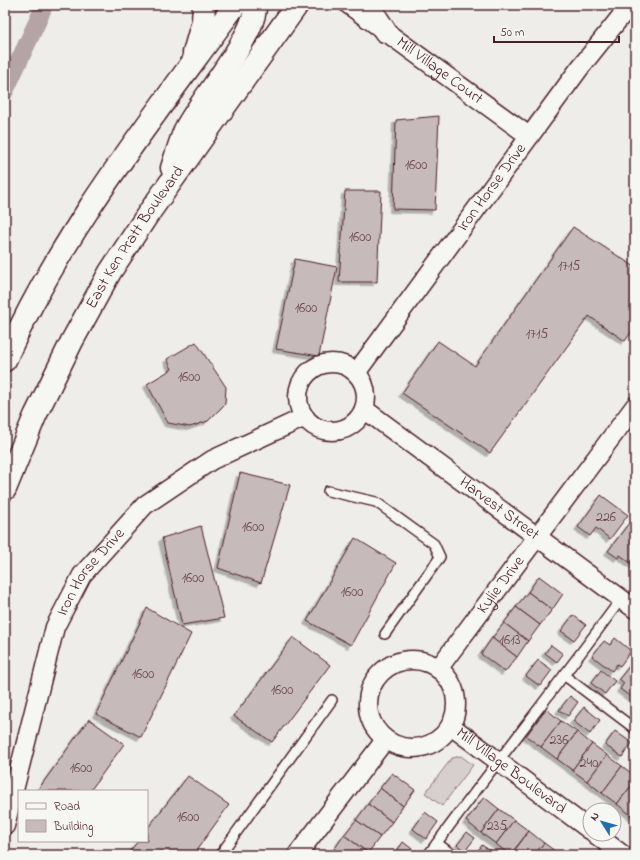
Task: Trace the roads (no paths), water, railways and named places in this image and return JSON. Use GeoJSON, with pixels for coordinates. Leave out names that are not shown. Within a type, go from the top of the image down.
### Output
{"type":"FeatureCollection","features":[{"type":"Feature","properties":{"kind":"highway"},"geometry":{"type":"LineString","coordinates":[[191,66],[203,21],[204,5]]}},
{"type":"Feature","properties":{"kind":"highway"},"geometry":{"type":"LineString","coordinates":[[5,360],[15,337],[71,237],[121,162],[235,5]]}},
{"type":"Feature","properties":{"kind":"highway"},"geometry":{"type":"LineString","coordinates":[[164,192],[185,130],[248,32],[255,5]]}},
{"type":"Feature","properties":{"kind":"highway","name":"East Ken Pratt Boulevard"},"geometry":{"type":"LineString","coordinates":[[5,490],[36,416],[72,340],[110,272],[164,192],[297,5]]}},
{"type":"Feature","properties":{"kind":"highway"},"geometry":{"type":"LineString","coordinates":[[368,5],[385,31]]}},
{"type":"Feature","properties":{"kind":"street","name":"Mill Village Court"},"geometry":{"type":"LineString","coordinates":[[349,5],[529,136]]}},
{"type":"Feature","properties":{"kind":"street","name":"Iron Horse Drive"},"geometry":{"type":"LineString","coordinates":[[356,373],[529,136],[579,69],[630,5]]}},
{"type":"Feature","properties":{"kind":"street"},"geometry":{"type":"LineString","coordinates":[[332,363],[349,367],[361,379],[366,394],[364,409],[355,422],[340,430],[333,431],[317,427],[305,417],[299,399],[301,386],[308,374],[314,368],[332,363]]}},
{"type":"Feature","properties":{"kind":"street","name":"Kylie Drive"},"geometry":{"type":"LineString","coordinates":[[438,669],[537,539],[635,406]]}},
{"type":"Feature","properties":{"kind":"street","name":"Harvest Street"},"geometry":{"type":"LineString","coordinates":[[364,409],[537,539],[628,604]]}},
{"type":"Feature","properties":{"kind":"street","name":"Iron Horse Drive"},"geometry":{"type":"LineString","coordinates":[[5,826],[55,628],[82,575],[145,505],[212,460],[305,417]]}},
{"type":"Feature","properties":{"kind":"street"},"geometry":{"type":"LineString","coordinates":[[417,660],[432,664],[452,684],[456,698],[455,714],[451,726],[438,740],[424,747],[409,749],[394,745],[385,740],[370,721],[367,706],[369,691],[376,677],[387,667],[401,661],[417,660]]}},
{"type":"Feature","properties":{"kind":"street","name":"Mill Village Boulevard"},"geometry":{"type":"LineString","coordinates":[[451,726],[582,824]]}},
{"type":"Feature","properties":{"kind":"street"},"geometry":{"type":"LineString","coordinates":[[299,855],[385,740]]}},
{"type":"Feature","properties":{"kind":"street"},"geometry":{"type":"LineString","coordinates":[[606,842],[623,855]]}},
{"type":"Feature","properties":{"kind":"lane"},"geometry":{"type":"LineString","coordinates":[[328,491],[376,502],[434,544],[439,551],[440,557],[385,634]]}},
{"type":"Feature","properties":{"kind":"lane"},"geometry":{"type":"LineString","coordinates":[[428,855],[498,761],[565,676],[628,604]]}},
{"type":"Feature","properties":{"kind":"lane"},"geometry":{"type":"LineString","coordinates":[[565,676],[635,729]]}},
{"type":"Feature","properties":{"kind":"lane"},"geometry":{"type":"LineString","coordinates":[[220,855],[332,700]]}},
{"type":"Feature","properties":{"kind":"lane"},"geometry":{"type":"LineString","coordinates":[[437,843],[454,855]]}},
{"type":"Feature","properties":{"kind":"waterway"},"geometry":{"type":"LineString","coordinates":[[5,91],[44,5]]}}]}
